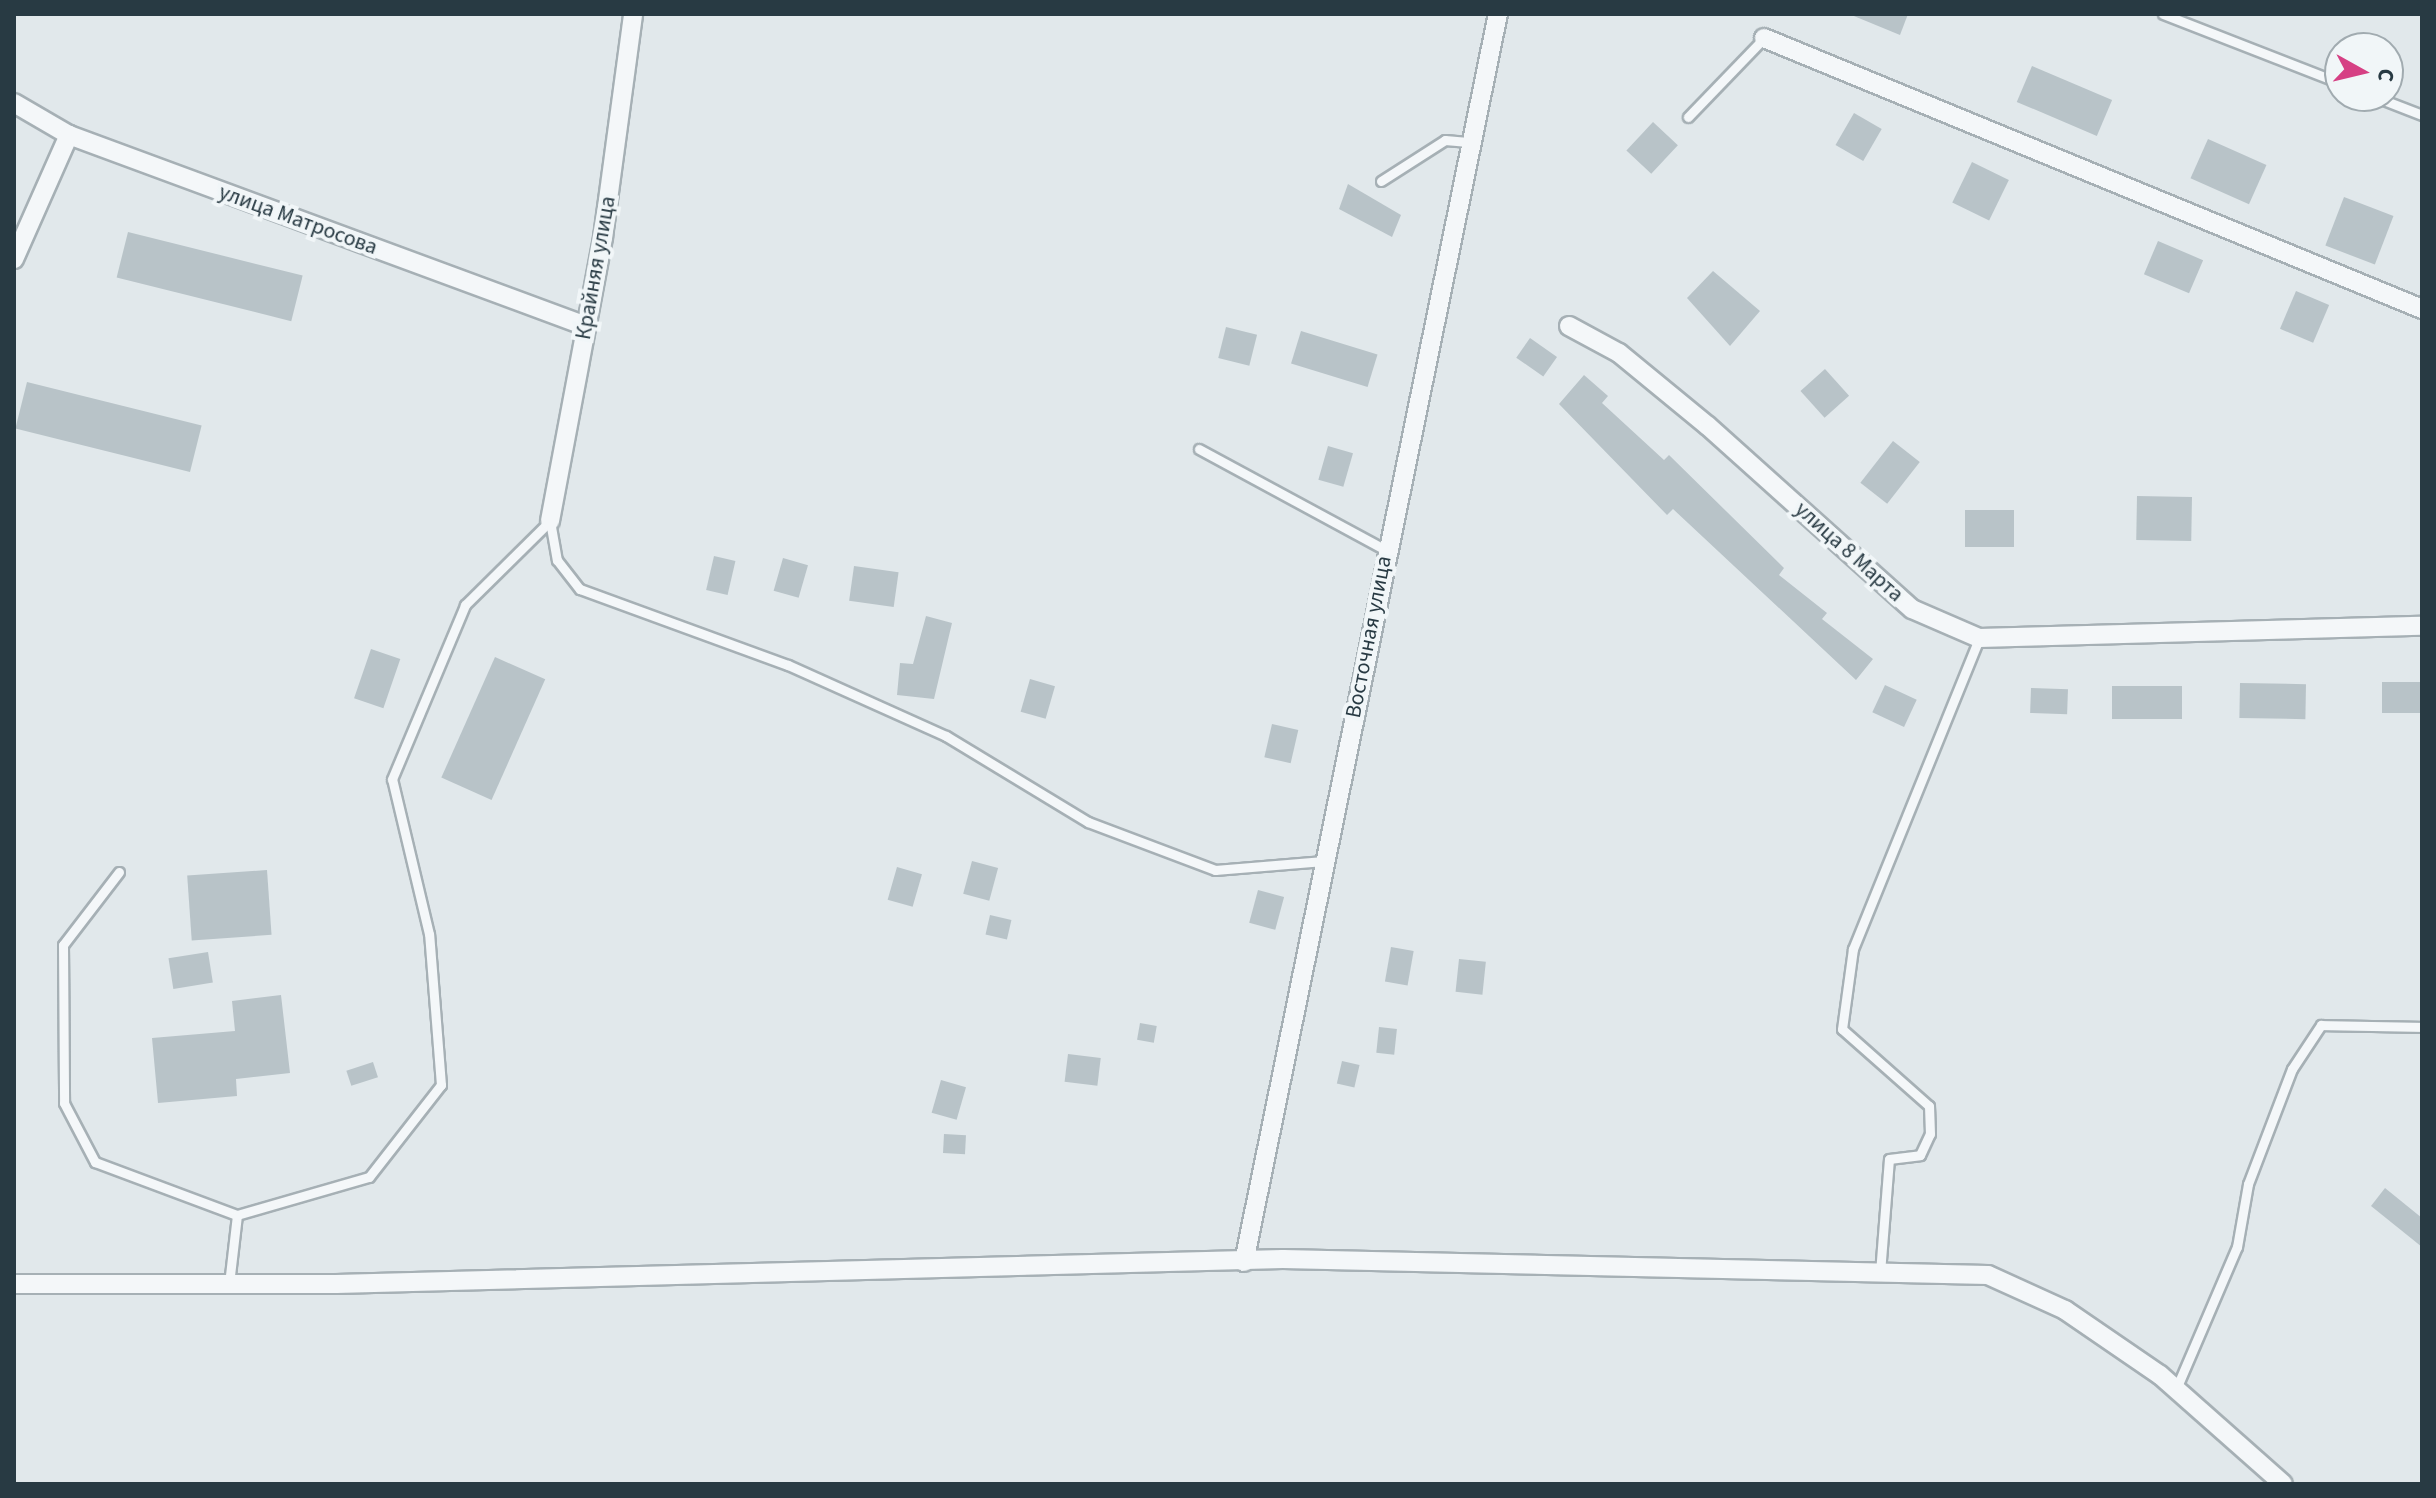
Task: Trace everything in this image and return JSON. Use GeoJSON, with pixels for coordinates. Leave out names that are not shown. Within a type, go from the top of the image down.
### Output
{"type":"FeatureCollection","features":[{"type":"Feature","properties":{"kind":"street","name":"Крайняя улица"},"geometry":{"type":"LineString","coordinates":[[550,521],[586,326],[633,14]]}},
{"type":"Feature","properties":{"kind":"street","name":"Восточная улица"},"geometry":{"type":"LineString","coordinates":[[1244,1262],[1468,142],[1498,14]]}},
{"type":"Feature","properties":{"kind":"street"},"geometry":{"type":"LineString","coordinates":[[1764,38],[2422,309]]}},
{"type":"Feature","properties":{"kind":"street","name":"улица Матросова"},"geometry":{"type":"LineString","coordinates":[[14,103],[69,135],[586,326]]}},
{"type":"Feature","properties":{"kind":"street"},"geometry":{"type":"LineString","coordinates":[[14,259],[18,238],[69,135]]}},
{"type":"Feature","properties":{"kind":"street","name":"улица 8 Марта"},"geometry":{"type":"LineString","coordinates":[[1569,326],[1619,353],[1708,426],[1912,609],[1979,638],[2422,626]]}},
{"type":"Feature","properties":{"kind":"street"},"geometry":{"type":"LineString","coordinates":[[14,1284],[229,1284],[1244,1262],[1988,1275],[2065,1310],[2176,1389],[2283,1484]]}},
{"type":"Feature","properties":{"kind":"lane"},"geometry":{"type":"LineString","coordinates":[[2163,14],[2324,77]]}},
{"type":"Feature","properties":{"kind":"lane"},"geometry":{"type":"LineString","coordinates":[[1688,117],[1764,38]]}},
{"type":"Feature","properties":{"kind":"lane"},"geometry":{"type":"LineString","coordinates":[[1381,181],[1445,140],[1468,142]]}},
{"type":"Feature","properties":{"kind":"lane"},"geometry":{"type":"LineString","coordinates":[[1199,449],[1386,550]]}},
{"type":"Feature","properties":{"kind":"lane"},"geometry":{"type":"LineString","coordinates":[[550,521],[557,560],[580,589],[788,665],[946,736],[1088,822],[1215,870],[1324,861]]}},
{"type":"Feature","properties":{"kind":"lane"},"geometry":{"type":"LineString","coordinates":[[119,872],[63,945],[64,1103],[95,1162],[237,1215],[369,1177],[441,1085],[429,934],[392,779],[465,605],[550,521]]}},
{"type":"Feature","properties":{"kind":"lane"},"geometry":{"type":"LineString","coordinates":[[1880,1273],[1889,1159],[1920,1155],[1930,1134],[1929,1106],[1842,1029],[1853,949],[1979,638]]}},
{"type":"Feature","properties":{"kind":"lane"},"geometry":{"type":"LineString","coordinates":[[2176,1389],[2237,1247],[2248,1184],[2292,1069],[2321,1025],[2422,1027]]}},
{"type":"Feature","properties":{"kind":"lane"},"geometry":{"type":"LineString","coordinates":[[229,1284],[237,1215]]}},
{"type":"Feature","properties":{"kind":"building"},"geometry":{"type":"Polygon","coordinates":[[[1849,14],[1908,14],[1900,35],[1849,14]]]}},
{"type":"Feature","properties":{"kind":"building"},"geometry":{"type":"Polygon","coordinates":[[[2032,66],[2112,100],[2097,136],[2017,102],[2032,66]]]}},
{"type":"Feature","properties":{"kind":"building"},"geometry":{"type":"Polygon","coordinates":[[[1854,113],[1882,129],[1863,161],[1836,145],[1854,113]]]}},
{"type":"Feature","properties":{"kind":"building"},"geometry":{"type":"Polygon","coordinates":[[[1653,122],[1678,145],[1651,174],[1626,151],[1653,122]]]}},
{"type":"Feature","properties":{"kind":"building"},"geometry":{"type":"Polygon","coordinates":[[[2208,139],[2266,165],[2249,204],[2191,178],[2208,139]]]}},
{"type":"Feature","properties":{"kind":"building"},"geometry":{"type":"Polygon","coordinates":[[[1972,162],[2009,180],[1989,220],[1952,202],[1972,162]]]}},
{"type":"Feature","properties":{"kind":"building"},"geometry":{"type":"Polygon","coordinates":[[[1348,184],[1401,215],[1392,237],[1339,209],[1348,184]]]}},
{"type":"Feature","properties":{"kind":"building"},"geometry":{"type":"Polygon","coordinates":[[[2344,197],[2393,216],[2375,265],[2325,246],[2344,197]]]}},
{"type":"Feature","properties":{"kind":"building"},"geometry":{"type":"Polygon","coordinates":[[[128,232],[303,276],[291,321],[117,278],[128,232]]]}},
{"type":"Feature","properties":{"kind":"building"},"geometry":{"type":"Polygon","coordinates":[[[2158,241],[2203,260],[2189,293],[2144,274],[2158,241]]]}},
{"type":"Feature","properties":{"kind":"building"},"geometry":{"type":"Polygon","coordinates":[[[1713,271],[1760,311],[1730,346],[1687,298],[1713,271]]]}},
{"type":"Feature","properties":{"kind":"building"},"geometry":{"type":"Polygon","coordinates":[[[2296,291],[2329,305],[2313,343],[2280,329],[2296,291]]]}},
{"type":"Feature","properties":{"kind":"building"},"geometry":{"type":"Polygon","coordinates":[[[1226,327],[1257,335],[1249,366],[1218,358],[1226,327]]]}},
{"type":"Feature","properties":{"kind":"building"},"geometry":{"type":"Polygon","coordinates":[[[1301,331],[1378,354],[1368,387],[1291,364],[1301,331]]]}},
{"type":"Feature","properties":{"kind":"building"},"geometry":{"type":"Polygon","coordinates":[[[1530,338],[1557,357],[1543,377],[1516,358],[1530,338]]]}},
{"type":"Feature","properties":{"kind":"building"},"geometry":{"type":"Polygon","coordinates":[[[1825,369],[1849,396],[1825,418],[1800,391],[1825,369]]]}},
{"type":"Feature","properties":{"kind":"building"},"geometry":{"type":"Polygon","coordinates":[[[1584,375],[1608,396],[1602,403],[1664,460],[1669,455],[1784,568],[1779,575],[1827,613],[1822,619],[1873,659],[1856,680],[1673,509],[1667,515],[1559,404],[1584,375]]]}},
{"type":"Feature","properties":{"kind":"building"},"geometry":{"type":"Polygon","coordinates":[[[27,382],[202,426],[190,472],[15,429],[27,382]]]}},
{"type":"Feature","properties":{"kind":"building"},"geometry":{"type":"Polygon","coordinates":[[[1893,441],[1920,462],[1887,504],[1860,483],[1893,441]]]}},
{"type":"Feature","properties":{"kind":"building"},"geometry":{"type":"Polygon","coordinates":[[[1328,446],[1353,453],[1343,487],[1318,480],[1328,446]]]}},
{"type":"Feature","properties":{"kind":"building"},"geometry":{"type":"Polygon","coordinates":[[[2137,496],[2192,497],[2191,541],[2136,540],[2137,496]]]}},
{"type":"Feature","properties":{"kind":"building"},"geometry":{"type":"Polygon","coordinates":[[[1965,510],[2014,510],[2014,547],[1965,547],[1965,510]]]}},
{"type":"Feature","properties":{"kind":"building"},"geometry":{"type":"Polygon","coordinates":[[[714,556],[735,561],[728,595],[706,590],[714,556]]]}},
{"type":"Feature","properties":{"kind":"building"},"geometry":{"type":"Polygon","coordinates":[[[783,558],[808,565],[799,598],[774,591],[783,558]]]}},
{"type":"Feature","properties":{"kind":"building"},"geometry":{"type":"Polygon","coordinates":[[[854,566],[899,572],[894,607],[849,601],[854,566]]]}},
{"type":"Feature","properties":{"kind":"building"},"geometry":{"type":"Polygon","coordinates":[[[926,616],[952,623],[934,699],[897,695],[900,663],[913,664],[926,616]]]}},
{"type":"Feature","properties":{"kind":"building"},"geometry":{"type":"Polygon","coordinates":[[[371,649],[400,659],[383,708],[354,698],[371,649]]]}},
{"type":"Feature","properties":{"kind":"building"},"geometry":{"type":"Polygon","coordinates":[[[495,657],[545,679],[492,800],[441,778],[495,657]]]}},
{"type":"Feature","properties":{"kind":"building"},"geometry":{"type":"Polygon","coordinates":[[[1030,679],[1055,686],[1046,719],[1021,712],[1030,679]]]}},
{"type":"Feature","properties":{"kind":"building"},"geometry":{"type":"Polygon","coordinates":[[[2382,682],[2422,682],[2422,713],[2382,713],[2382,682]]]}},
{"type":"Feature","properties":{"kind":"building"},"geometry":{"type":"Polygon","coordinates":[[[2240,683],[2306,684],[2305,719],[2239,718],[2240,683]]]}},
{"type":"Feature","properties":{"kind":"building"},"geometry":{"type":"Polygon","coordinates":[[[1885,685],[1917,700],[1904,727],[1872,712],[1885,685]]]}},
{"type":"Feature","properties":{"kind":"building"},"geometry":{"type":"Polygon","coordinates":[[[2112,686],[2182,686],[2182,719],[2112,719],[2112,686]]]}},
{"type":"Feature","properties":{"kind":"building"},"geometry":{"type":"Polygon","coordinates":[[[2031,688],[2068,689],[2067,714],[2030,713],[2031,688]]]}},
{"type":"Feature","properties":{"kind":"building"},"geometry":{"type":"Polygon","coordinates":[[[1272,724],[1298,730],[1291,763],[1264,757],[1272,724]]]}},
{"type":"Feature","properties":{"kind":"building"},"geometry":{"type":"Polygon","coordinates":[[[972,861],[998,868],[989,901],[963,894],[972,861]]]}},
{"type":"Feature","properties":{"kind":"building"},"geometry":{"type":"Polygon","coordinates":[[[897,867],[922,874],[913,907],[888,900],[897,867]]]}},
{"type":"Feature","properties":{"kind":"building"},"geometry":{"type":"Polygon","coordinates":[[[267,870],[272,935],[192,940],[187,876],[267,870]]]}},
{"type":"Feature","properties":{"kind":"building"},"geometry":{"type":"Polygon","coordinates":[[[1258,890],[1284,897],[1275,930],[1249,923],[1258,890]]]}},
{"type":"Feature","properties":{"kind":"building"},"geometry":{"type":"Polygon","coordinates":[[[990,915],[1011,920],[1007,939],[986,934],[990,915]]]}},
{"type":"Feature","properties":{"kind":"building"},"geometry":{"type":"Polygon","coordinates":[[[1391,947],[1414,951],[1408,985],[1385,981],[1391,947]]]}},
{"type":"Feature","properties":{"kind":"building"},"geometry":{"type":"Polygon","coordinates":[[[208,952],[213,983],[173,989],[168,958],[208,952]]]}},
{"type":"Feature","properties":{"kind":"building"},"geometry":{"type":"Polygon","coordinates":[[[1459,959],[1486,962],[1482,995],[1456,992],[1459,959]]]}},
{"type":"Feature","properties":{"kind":"building"},"geometry":{"type":"Polygon","coordinates":[[[281,995],[290,1073],[236,1079],[237,1096],[158,1103],[152,1038],[235,1031],[232,1001],[281,995]]]}},
{"type":"Feature","properties":{"kind":"building"},"geometry":{"type":"Polygon","coordinates":[[[1140,1023],[1157,1026],[1154,1043],[1137,1040],[1140,1023]]]}},
{"type":"Feature","properties":{"kind":"building"},"geometry":{"type":"Polygon","coordinates":[[[1379,1027],[1397,1029],[1394,1055],[1376,1053],[1379,1027]]]}},
{"type":"Feature","properties":{"kind":"building"},"geometry":{"type":"Polygon","coordinates":[[[1068,1054],[1101,1058],[1097,1086],[1065,1082],[1068,1054]]]}},
{"type":"Feature","properties":{"kind":"building"},"geometry":{"type":"Polygon","coordinates":[[[1342,1061],[1360,1065],[1354,1087],[1337,1083],[1342,1061]]]}},
{"type":"Feature","properties":{"kind":"building"},"geometry":{"type":"Polygon","coordinates":[[[373,1062],[378,1077],[351,1086],[346,1071],[373,1062]]]}},
{"type":"Feature","properties":{"kind":"building"},"geometry":{"type":"Polygon","coordinates":[[[941,1080],[966,1087],[957,1120],[932,1113],[941,1080]]]}},
{"type":"Feature","properties":{"kind":"building"},"geometry":{"type":"Polygon","coordinates":[[[944,1134],[966,1135],[965,1154],[943,1153],[944,1134]]]}},
{"type":"Feature","properties":{"kind":"building"},"geometry":{"type":"Polygon","coordinates":[[[2385,1188],[2422,1218],[2422,1247],[2371,1206],[2385,1188]]]}}]}
